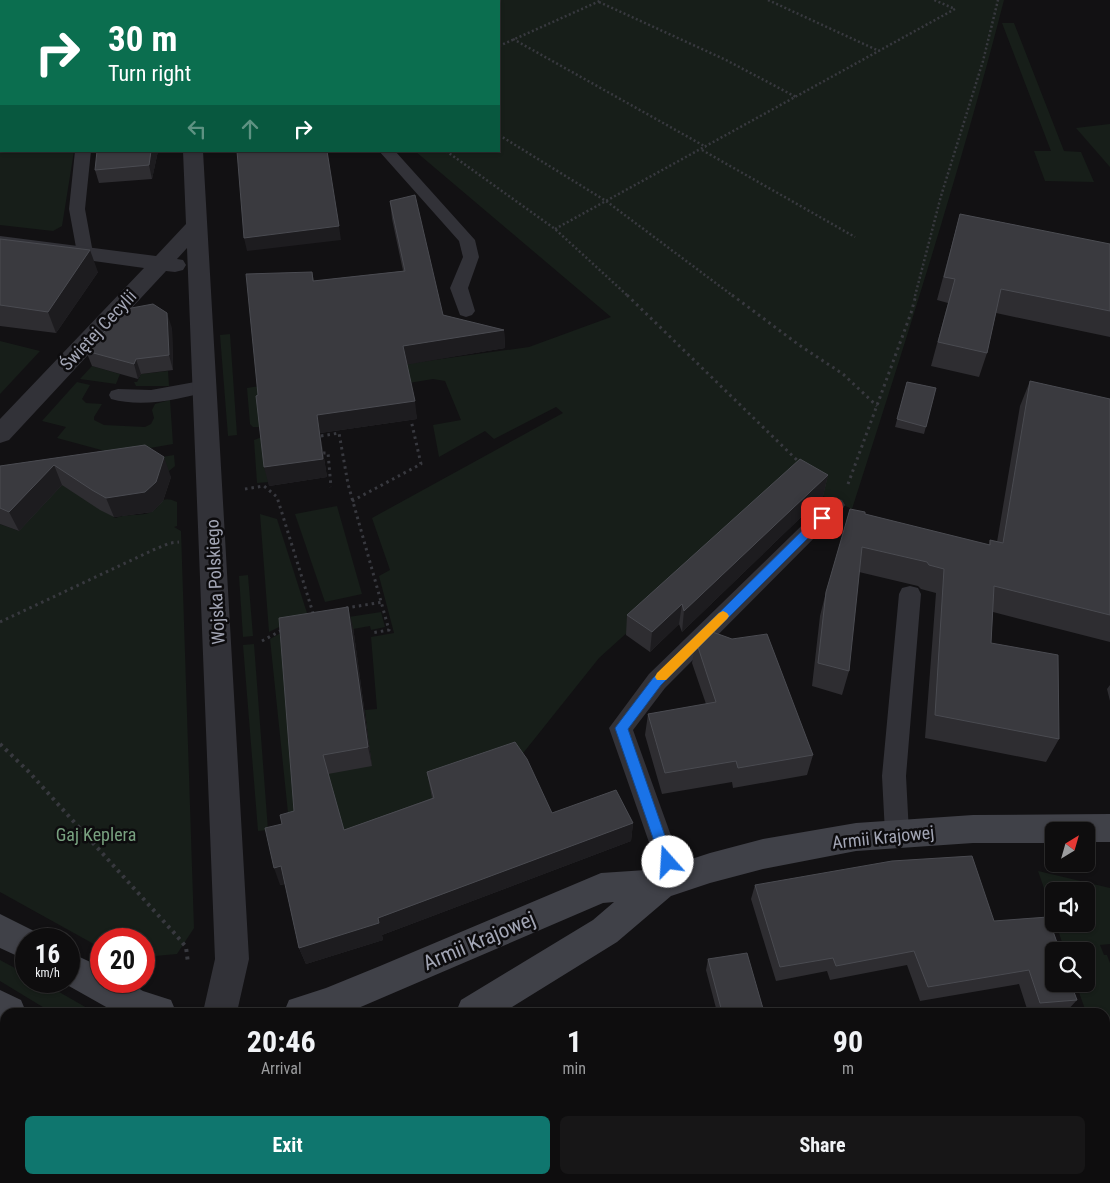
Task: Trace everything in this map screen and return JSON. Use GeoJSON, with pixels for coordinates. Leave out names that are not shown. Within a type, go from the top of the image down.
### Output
{"type":"FeatureCollection","features":[{"type":"Feature","properties":{"kind":"main road","name":"Armii Krajowej"},"geometry":{"type":"LineString","coordinates":[[315,1008],[392,978],[601,888],[667,882],[762,854],[856,837],[972,829],[1110,828]]}},
{"type":"Feature","properties":{"kind":"main road","name":"Armii Krajowej"},"geometry":{"type":"LineString","coordinates":[[480,1008],[606,931],[667,882]]}},
{"type":"Feature","properties":{"kind":"main road"},"geometry":{"type":"LineString","coordinates":[[0,930],[15,938]]}},
{"type":"Feature","properties":{"kind":"main road"},"geometry":{"type":"LineString","coordinates":[[80,974],[137,1006],[144,1008]]}},
{"type":"Feature","properties":{"kind":"street","name":"Wojska Polskiego"},"geometry":{"type":"LineString","coordinates":[[193,152],[206,386],[232,959],[221,1008]]}},
{"type":"Feature","properties":{"kind":"street","name":"Świętej Cecylii"},"geometry":{"type":"LineString","coordinates":[[0,434],[196,226]]}},
{"type":"Feature","properties":{"kind":"street"},"geometry":{"type":"LineString","coordinates":[[0,242],[199,268]]}},
{"type":"Feature","properties":{"kind":"lane"},"geometry":{"type":"LineString","coordinates":[[83,152],[77,209],[85,253]]}},
{"type":"Feature","properties":{"kind":"lane"},"geometry":{"type":"LineString","coordinates":[[387,152],[467,240],[471,257],[459,288],[466,311]]}},
{"type":"Feature","properties":{"kind":"lane"},"geometry":{"type":"LineString","coordinates":[[118,395],[147,396],[206,386]]}},
{"type":"Feature","properties":{"kind":"lane"},"geometry":{"type":"LineString","coordinates":[[667,882],[621,728],[657,681],[835,505]]}},
{"type":"Feature","properties":{"kind":"lane"},"geometry":{"type":"LineString","coordinates":[[897,833],[894,776],[910,594]]}},
{"type":"Feature","properties":{"kind":"path"},"geometry":{"type":"LineString","coordinates":[[500,46],[602,0]]}},
{"type":"Feature","properties":{"kind":"path"},"geometry":{"type":"LineString","coordinates":[[768,0],[880,51]]}},
{"type":"Feature","properties":{"kind":"path"},"geometry":{"type":"LineString","coordinates":[[555,229],[955,9],[934,0]]}},
{"type":"Feature","properties":{"kind":"path"},"geometry":{"type":"LineString","coordinates":[[447,152],[555,229],[662,327],[828,490],[835,505],[844,496],[911,313],[946,180],[983,61],[998,0]]}},
{"type":"Feature","properties":{"kind":"path"},"geometry":{"type":"LineString","coordinates":[[598,2],[726,60],[796,97]]}},
{"type":"Feature","properties":{"kind":"path"},"geometry":{"type":"LineString","coordinates":[[513,39],[706,147]]}},
{"type":"Feature","properties":{"kind":"path"},"geometry":{"type":"LineString","coordinates":[[500,136],[606,201],[799,345],[843,374],[877,406]]}},
{"type":"Feature","properties":{"kind":"path"},"geometry":{"type":"LineString","coordinates":[[701,150],[856,237]]}},
{"type":"Feature","properties":{"kind":"path"},"geometry":{"type":"LineString","coordinates":[[352,501],[421,464],[411,420]]}},
{"type":"Feature","properties":{"kind":"path"},"geometry":{"type":"LineString","coordinates":[[321,436],[339,433],[352,501],[382,602],[389,630],[371,633]]}},
{"type":"Feature","properties":{"kind":"path"},"geometry":{"type":"LineString","coordinates":[[323,453],[328,452],[331,487]]}},
{"type":"Feature","properties":{"kind":"path"},"geometry":{"type":"LineString","coordinates":[[245,489],[264,486],[277,497],[313,613]]}},
{"type":"Feature","properties":{"kind":"path"},"geometry":{"type":"LineString","coordinates":[[0,622],[152,550],[170,543],[186,541]]}},
{"type":"Feature","properties":{"kind":"path"},"geometry":{"type":"LineString","coordinates":[[341,609],[382,602]]}},
{"type":"Feature","properties":{"kind":"path"},"geometry":{"type":"LineString","coordinates":[[304,617],[313,613],[319,613]]}},
{"type":"Feature","properties":{"kind":"path"},"geometry":{"type":"LineString","coordinates":[[262,641],[288,626]]}},
{"type":"Feature","properties":{"kind":"path"},"geometry":{"type":"LineString","coordinates":[[0,744],[29,772],[176,935],[186,947],[188,962]]}},
{"type":"Feature","properties":{"kind":"green space"},"geometry":{"type":"Polygon","coordinates":[[[500,0],[1004,0],[951,192],[852,509],[823,496],[796,480],[599,658],[516,762],[436,816],[395,831],[290,832],[270,639],[306,619],[371,766],[365,710],[377,709],[371,637],[394,633],[379,576],[390,570],[372,518],[563,413],[556,407],[494,439],[485,431],[439,457],[433,425],[461,420],[445,381],[433,379],[409,383],[405,364],[529,347],[611,317],[416,152],[500,152],[500,0]]]}},
{"type":"Feature","properties":{"kind":"green space"},"geometry":{"type":"Polygon","coordinates":[[[1002,23],[1014,23],[1064,151],[1081,152],[1094,182],[1045,181],[1034,151],[1051,151],[1002,23]]]}},
{"type":"Feature","properties":{"kind":"green space"},"geometry":{"type":"Polygon","coordinates":[[[1110,124],[1110,167],[1076,128],[1110,124]]]}},
{"type":"Feature","properties":{"kind":"green space"},"geometry":{"type":"Polygon","coordinates":[[[0,152],[74,152],[62,226],[53,231],[0,225],[0,152]]]}},
{"type":"Feature","properties":{"kind":"green space"},"geometry":{"type":"Polygon","coordinates":[[[230,334],[237,435],[228,436],[220,335],[230,334]]]}},
{"type":"Feature","properties":{"kind":"green space"},"geometry":{"type":"Polygon","coordinates":[[[0,341],[40,351],[0,394],[0,341]]]}},
{"type":"Feature","properties":{"kind":"green space"},"geometry":{"type":"Polygon","coordinates":[[[92,366],[120,374],[116,384],[80,379],[92,366]]]}},
{"type":"Feature","properties":{"kind":"green space"},"geometry":{"type":"Polygon","coordinates":[[[168,371],[169,386],[136,386],[134,382],[137,382],[141,374],[168,371]]]}},
{"type":"Feature","properties":{"kind":"green space"},"geometry":{"type":"Polygon","coordinates":[[[77,382],[90,385],[82,399],[86,403],[102,404],[94,420],[104,425],[145,427],[151,424],[154,418],[152,410],[155,404],[170,400],[173,444],[116,454],[57,438],[66,427],[42,421],[77,382]]]}},
{"type":"Feature","properties":{"kind":"green space"},"geometry":{"type":"Polygon","coordinates":[[[260,386],[261,427],[253,427],[250,424],[247,388],[260,386]]]}},
{"type":"Feature","properties":{"kind":"green space"},"geometry":{"type":"Polygon","coordinates":[[[262,437],[269,482],[257,483],[254,440],[262,437]]]}},
{"type":"Feature","properties":{"kind":"green space","name":"Gaj Keplera"},"geometry":{"type":"Polygon","coordinates":[[[174,455],[175,466],[113,517],[147,513],[155,510],[167,499],[177,502],[177,526],[174,527],[181,531],[194,928],[177,954],[155,956],[155,928],[90,928],[90,942],[80,936],[80,928],[65,928],[0,892],[0,524],[19,531],[63,481],[81,470],[174,455]]]}},
{"type":"Feature","properties":{"kind":"green space"},"geometry":{"type":"Polygon","coordinates":[[[337,506],[362,594],[325,602],[295,514],[337,506]]]}},
{"type":"Feature","properties":{"kind":"green space"},"geometry":{"type":"Polygon","coordinates":[[[260,514],[277,519],[307,613],[269,632],[260,514]]]}},
{"type":"Feature","properties":{"kind":"green space"},"geometry":{"type":"Polygon","coordinates":[[[248,575],[253,636],[243,637],[239,576],[248,575]]]}},
{"type":"Feature","properties":{"kind":"green space"},"geometry":{"type":"Polygon","coordinates":[[[381,612],[385,627],[371,630],[370,626],[353,629],[329,620],[381,612]]]}},
{"type":"Feature","properties":{"kind":"green space"},"geometry":{"type":"Polygon","coordinates":[[[254,644],[268,830],[258,831],[243,645],[254,644]]]}},
{"type":"Feature","properties":{"kind":"green space"},"geometry":{"type":"Polygon","coordinates":[[[1038,871],[1085,882],[1045,882],[1045,891],[1038,871]]]}},
{"type":"Feature","properties":{"kind":"green space"},"geometry":{"type":"Polygon","coordinates":[[[1095,884],[1110,888],[1110,944],[1100,945],[1110,963],[1110,1008],[1085,1008],[1079,992],[1095,992],[1095,942],[1062,942],[1059,932],[1095,932],[1095,884]]]}},
{"type":"Feature","properties":{"kind":"green space"},"geometry":{"type":"Polygon","coordinates":[[[0,960],[15,968],[15,990],[0,981],[0,960]]]}},
{"type":"Feature","properties":{"kind":"green space"},"geometry":{"type":"Polygon","coordinates":[[[20,993],[61,993],[87,1008],[44,1008],[20,993]]]}},
{"type":"Feature","properties":{"kind":"building"},"geometry":{"type":"Polygon","coordinates":[[[97,152],[151,152],[149,165],[95,170],[97,152]]]}},
{"type":"Feature","properties":{"kind":"building"},"geometry":{"type":"Polygon","coordinates":[[[237,152],[327,152],[339,226],[244,238],[237,152]]]}},
{"type":"Feature","properties":{"kind":"building"},"geometry":{"type":"Polygon","coordinates":[[[415,195],[443,315],[504,330],[403,346],[415,401],[317,415],[323,459],[264,467],[246,274],[312,272],[313,281],[405,271],[390,201],[415,195]]]}},
{"type":"Feature","properties":{"kind":"building"},"geometry":{"type":"Polygon","coordinates":[[[960,214],[1110,244],[1110,311],[1001,289],[987,353],[938,342],[955,279],[944,277],[960,214]]]}},
{"type":"Feature","properties":{"kind":"building"},"geometry":{"type":"Polygon","coordinates":[[[0,239],[90,250],[48,312],[0,305],[0,239]]]}},
{"type":"Feature","properties":{"kind":"building"},"geometry":{"type":"Polygon","coordinates":[[[153,304],[167,313],[169,355],[136,359],[134,364],[86,351],[126,309],[153,304]]]}},
{"type":"Feature","properties":{"kind":"building"},"geometry":{"type":"Polygon","coordinates":[[[1030,381],[1110,399],[1110,615],[994,586],[991,643],[1058,655],[1059,739],[935,715],[944,569],[929,565],[927,562],[862,547],[849,671],[818,663],[826,592],[850,509],[990,545],[990,540],[1003,543],[1030,381]]]}},
{"type":"Feature","properties":{"kind":"building"},"geometry":{"type":"Polygon","coordinates":[[[907,382],[936,388],[926,427],[897,419],[907,382]]]}},
{"type":"Feature","properties":{"kind":"building"},"geometry":{"type":"Polygon","coordinates":[[[145,445],[164,457],[156,482],[145,492],[106,498],[54,465],[9,512],[0,508],[0,466],[145,445]]]}},
{"type":"Feature","properties":{"kind":"building"},"geometry":{"type":"Polygon","coordinates":[[[800,459],[828,475],[684,611],[682,604],[652,632],[627,615],[800,459]]]}},
{"type":"Feature","properties":{"kind":"building"},"geometry":{"type":"Polygon","coordinates":[[[348,607],[368,747],[323,755],[344,830],[434,798],[427,772],[515,742],[527,759],[552,813],[616,790],[633,823],[378,918],[379,923],[299,948],[281,866],[274,868],[265,828],[282,824],[280,815],[294,811],[279,618],[348,607]]]}},
{"type":"Feature","properties":{"kind":"building"},"geometry":{"type":"Polygon","coordinates":[[[707,630],[732,639],[767,634],[813,755],[738,768],[736,761],[665,773],[648,714],[716,702],[696,641],[707,630]]]}},
{"type":"Feature","properties":{"kind":"building"},"geometry":{"type":"Polygon","coordinates":[[[972,856],[994,921],[1045,917],[1045,932],[1053,932],[1057,942],[1045,942],[1045,992],[1074,992],[1077,1000],[1040,1003],[1029,970],[928,987],[914,951],[836,966],[833,958],[780,967],[755,885],[892,861],[972,856]]]}},
{"type":"Feature","properties":{"kind":"building"},"geometry":{"type":"Polygon","coordinates":[[[747,953],[763,1008],[721,1008],[708,959],[747,953]]]}},
{"type":"Feature","properties":{"kind":"slow traffic"},"geometry":{"type":"LineString","coordinates":[[661,677],[723,616]]}},
{"type":"Feature","properties":{"kind":"route"},"geometry":{"type":"LineString","coordinates":[[668,862],[621,728],[657,681],[822,518]]}}]}
